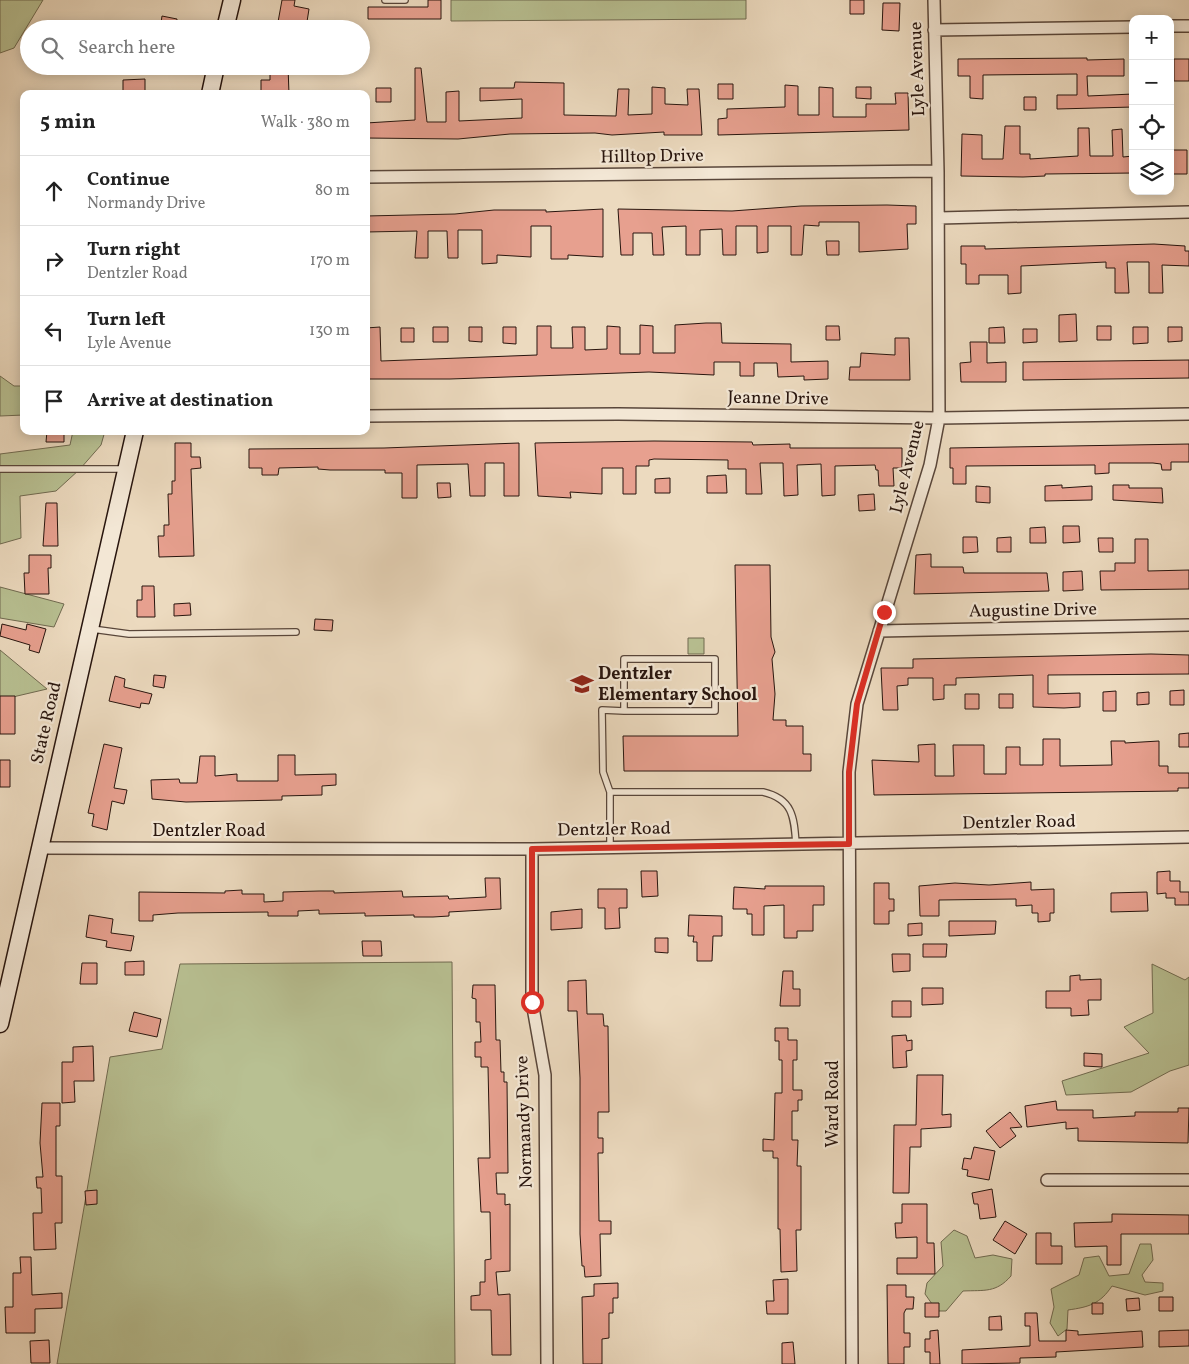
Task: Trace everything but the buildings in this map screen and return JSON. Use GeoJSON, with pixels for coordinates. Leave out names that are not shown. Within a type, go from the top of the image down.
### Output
{"type":"FeatureCollection","features":[{"type":"Feature","properties":{"kind":"main road"},"geometry":{"type":"LineString","coordinates":[[227,20],[232,0]]}},
{"type":"Feature","properties":{"kind":"main road"},"geometry":{"type":"LineString","coordinates":[[211,90],[214,75]]}},
{"type":"Feature","properties":{"kind":"main road","name":"State Road"},"geometry":{"type":"LineString","coordinates":[[0,1024],[134,435]]}},
{"type":"Feature","properties":{"kind":"street","name":"Lyle Avenue"},"geometry":{"type":"LineString","coordinates":[[849,844],[849,772],[857,704],[930,465],[938,418],[938,171],[934,0]]}},
{"type":"Feature","properties":{"kind":"street"},"geometry":{"type":"LineString","coordinates":[[1174,26],[1189,26]]}},
{"type":"Feature","properties":{"kind":"street"},"geometry":{"type":"LineString","coordinates":[[934,30],[1129,27]]}},
{"type":"Feature","properties":{"kind":"street","name":"Hilltop Drive"},"geometry":{"type":"LineString","coordinates":[[370,177],[938,171]]}},
{"type":"Feature","properties":{"kind":"street"},"geometry":{"type":"LineString","coordinates":[[938,218],[1189,212]]}},
{"type":"Feature","properties":{"kind":"street","name":"Jeanne Drive"},"geometry":{"type":"LineString","coordinates":[[370,416],[618,414],[938,418],[1189,414]]}},
{"type":"Feature","properties":{"kind":"street","name":"Augustine Drive"},"geometry":{"type":"LineString","coordinates":[[879,632],[1189,625]]}},
{"type":"Feature","properties":{"kind":"street","name":"Dentzler Road"},"geometry":{"type":"LineString","coordinates":[[39,848],[532,849],[1189,837]]}},
{"type":"Feature","properties":{"kind":"street","name":"Ward Road"},"geometry":{"type":"LineString","coordinates":[[849,844],[852,1364]]}},
{"type":"Feature","properties":{"kind":"street","name":"Normandy Drive"},"geometry":{"type":"LineString","coordinates":[[532,849],[532,1002],[545,1075],[547,1364]]}},
{"type":"Feature","properties":{"kind":"street"},"geometry":{"type":"LineString","coordinates":[[1047,1180],[1189,1180]]}},
{"type":"Feature","properties":{"kind":"lane"},"geometry":{"type":"LineString","coordinates":[[385,0],[404,0]]}},
{"type":"Feature","properties":{"kind":"lane"},"geometry":{"type":"LineString","coordinates":[[0,469],[127,469]]}},
{"type":"Feature","properties":{"kind":"lane"},"geometry":{"type":"LineString","coordinates":[[90,629],[129,634],[296,632]]}},
{"type":"Feature","properties":{"kind":"lane"},"geometry":{"type":"LineString","coordinates":[[610,848],[610,792],[603,772],[602,710],[624,711],[715,711],[715,659],[624,659],[624,711]]}},
{"type":"Feature","properties":{"kind":"lane"},"geometry":{"type":"LineString","coordinates":[[610,792],[763,792],[776,795],[786,803],[792,814],[796,845]]}},
{"type":"Feature","properties":{"kind":"green space"},"geometry":{"type":"Polygon","coordinates":[[[0,0],[43,0],[31,20],[20,20],[20,38],[14,48],[0,53],[0,0]]]}},
{"type":"Feature","properties":{"kind":"green space"},"geometry":{"type":"Polygon","coordinates":[[[451,0],[746,0],[746,19],[451,21],[451,0]]]}},
{"type":"Feature","properties":{"kind":"green space"},"geometry":{"type":"Polygon","coordinates":[[[0,376],[14,386],[20,386],[20,415],[0,416],[0,376]]]}},
{"type":"Feature","properties":{"kind":"green space"},"geometry":{"type":"Polygon","coordinates":[[[72,435],[104,435],[101,445],[80,469],[56,491],[20,496],[21,538],[0,544],[0,454],[70,445],[72,435]]]}},
{"type":"Feature","properties":{"kind":"green space"},"geometry":{"type":"Polygon","coordinates":[[[0,587],[64,604],[54,627],[0,618],[0,587]]]}},
{"type":"Feature","properties":{"kind":"green space"},"geometry":{"type":"Polygon","coordinates":[[[688,638],[704,638],[704,654],[688,654],[688,638]]]}},
{"type":"Feature","properties":{"kind":"green space"},"geometry":{"type":"Polygon","coordinates":[[[0,650],[47,689],[0,700],[0,650]]]}},
{"type":"Feature","properties":{"kind":"green space"},"geometry":{"type":"Polygon","coordinates":[[[452,962],[455,1364],[57,1364],[110,1057],[162,1049],[180,964],[452,962]]]}},
{"type":"Feature","properties":{"kind":"green space"},"geometry":{"type":"Polygon","coordinates":[[[1152,964],[1185,980],[1189,977],[1189,1065],[1170,1071],[1131,1092],[1066,1095],[1062,1081],[1149,1053],[1124,1027],[1153,1013],[1152,964]]]}},
{"type":"Feature","properties":{"kind":"green space"},"geometry":{"type":"Polygon","coordinates":[[[954,1230],[967,1236],[975,1258],[993,1255],[1012,1259],[1011,1276],[990,1290],[963,1291],[946,1311],[937,1311],[925,1294],[927,1283],[943,1266],[941,1242],[954,1230]]]}},
{"type":"Feature","properties":{"kind":"green space"},"geometry":{"type":"Polygon","coordinates":[[[1140,1244],[1151,1244],[1153,1260],[1142,1275],[1145,1282],[1163,1283],[1163,1291],[1145,1295],[1112,1286],[1103,1297],[1093,1304],[1068,1310],[1067,1329],[1058,1336],[1050,1323],[1054,1307],[1051,1289],[1079,1275],[1084,1258],[1099,1256],[1109,1276],[1129,1274],[1140,1244]]]}},
{"type":"Feature","properties":{"kind":"place","name":"Dentzler Elementary School"},"geometry":{"type":"Point","coordinates":[582,684]}},
{"type":"Feature","properties":{"kind":"route"},"geometry":{"type":"LineString","coordinates":[[532,1002],[532,849],[849,844],[849,772],[857,704],[884,612]]}}]}
